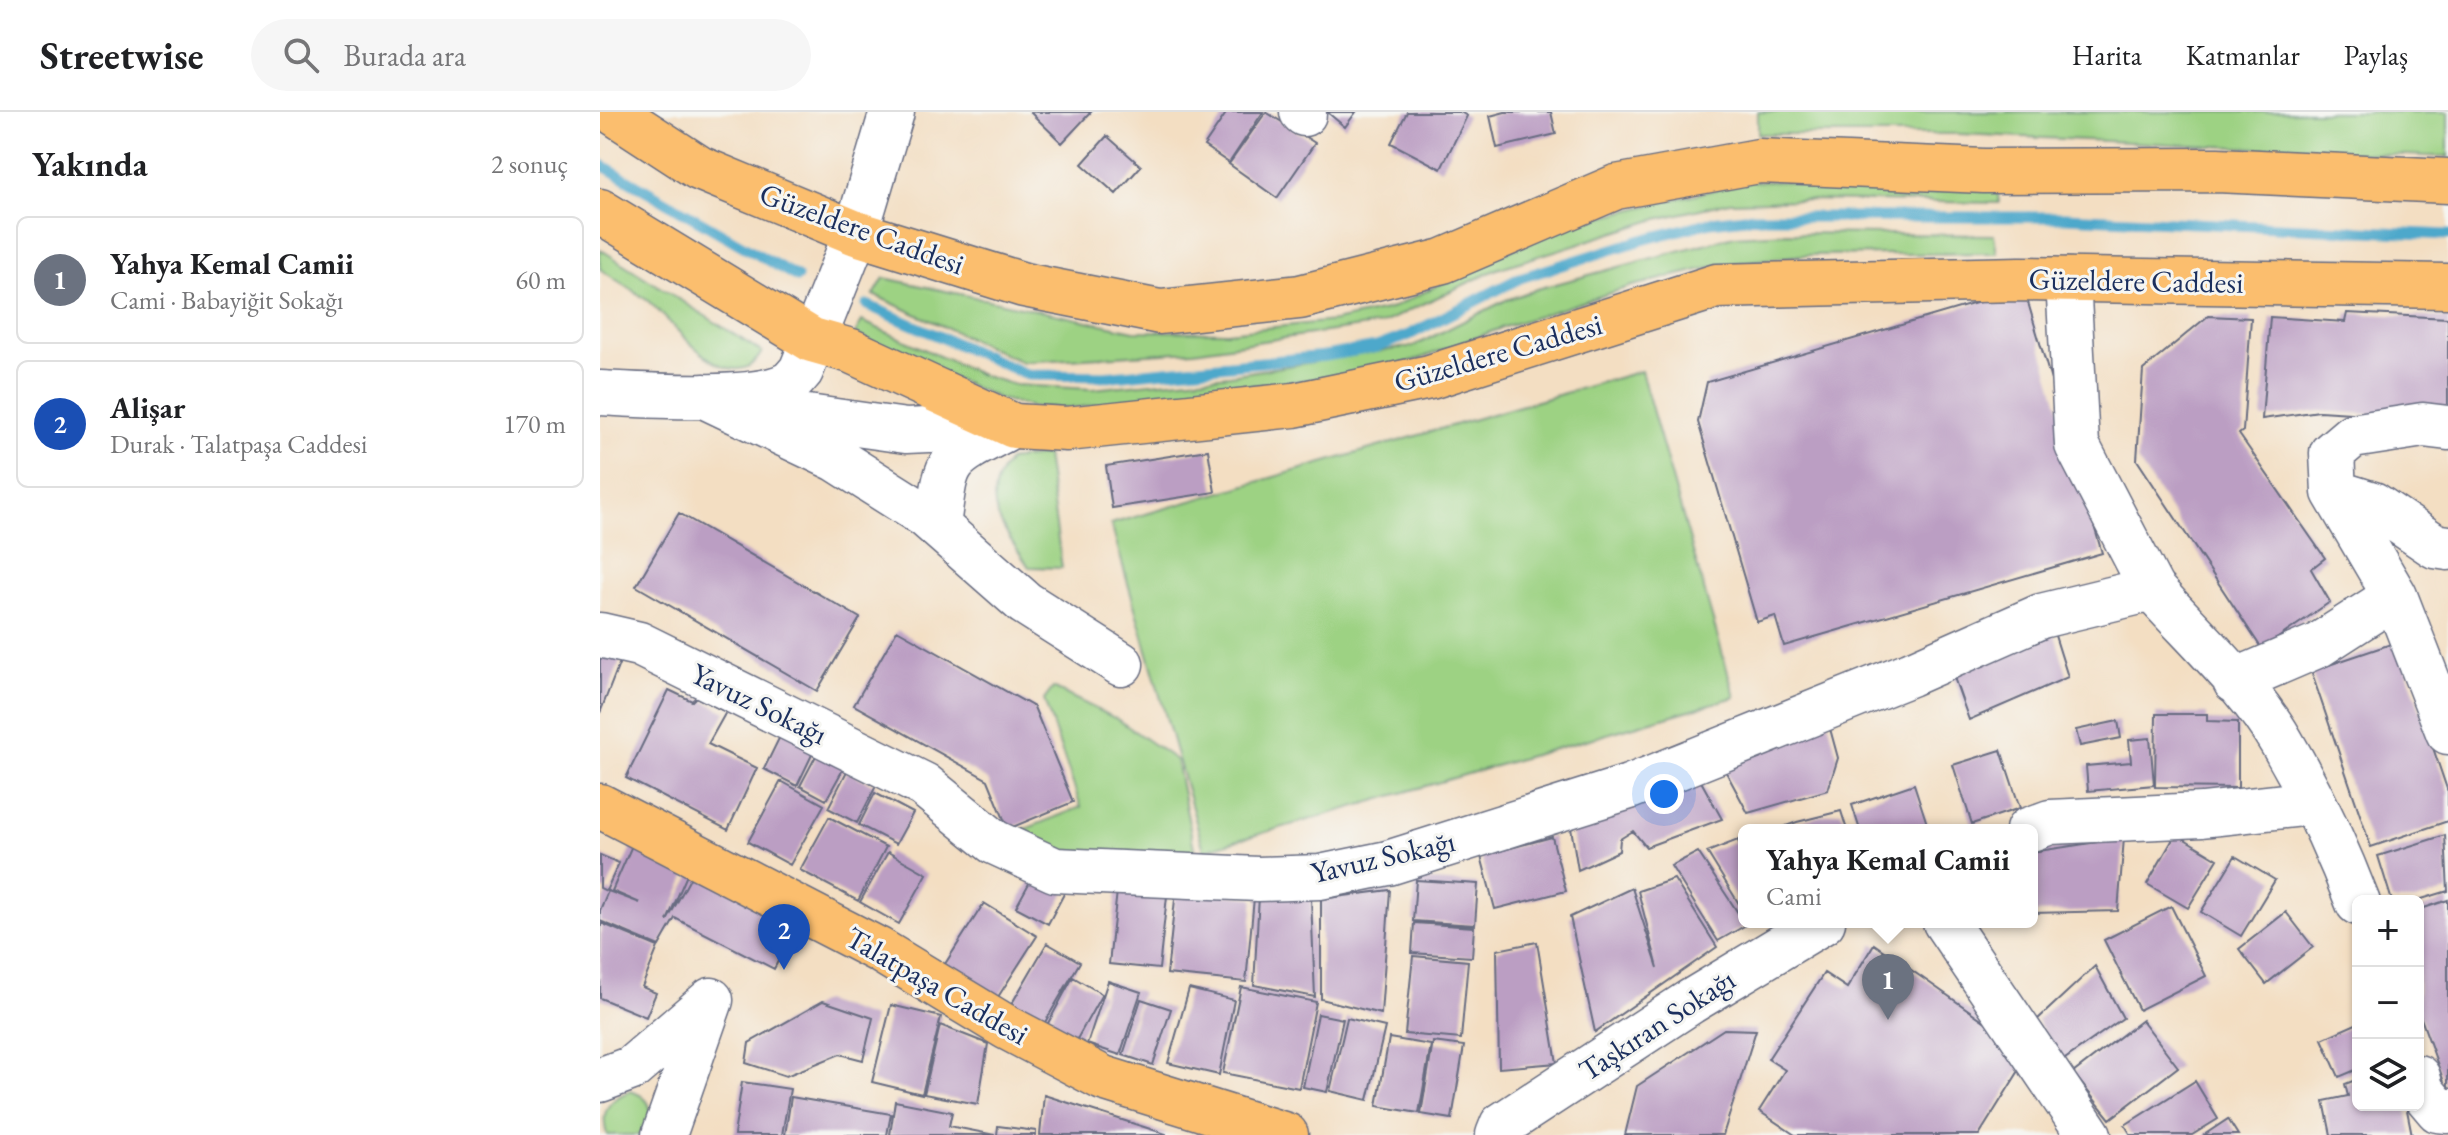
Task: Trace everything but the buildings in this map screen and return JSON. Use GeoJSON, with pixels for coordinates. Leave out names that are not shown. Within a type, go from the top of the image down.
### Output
{"type":"FeatureCollection","features":[{"type":"Feature","properties":{"kind":"main road","name":"Güzeldere Caddesi"},"geometry":{"type":"LineString","coordinates":[[613,112],[699,168],[856,233],[1024,285],[1160,312],[1300,297],[1443,261],[1616,187],[1759,161],[1984,171],[2217,170],[2448,181]]}},
{"type":"Feature","properties":{"kind":"main road","name":"Güzeldere Caddesi"},"geometry":{"type":"LineString","coordinates":[[600,211],[812,340],[851,351],[1014,426],[1067,429],[1309,402],[1430,377],[1717,286],[2068,280],[2448,286]]}},
{"type":"Feature","properties":{"kind":"main road","name":"Talatpaşa Caddesi"},"geometry":{"type":"LineString","coordinates":[[600,806],[879,950],[1006,1027],[1103,1078],[1286,1135]]}},
{"type":"Feature","properties":{"kind":"street"},"geometry":{"type":"LineString","coordinates":[[600,393],[704,396],[770,390],[789,384],[801,371],[856,233],[892,112]]}},
{"type":"Feature","properties":{"kind":"street"},"geometry":{"type":"LineString","coordinates":[[2068,280],[2077,445],[2152,589],[2235,681],[2282,741],[2337,849],[2355,895]]}},
{"type":"Feature","properties":{"kind":"street"},"geometry":{"type":"LineString","coordinates":[[704,396],[801,419],[906,431],[1014,426]]}},
{"type":"Feature","properties":{"kind":"street"},"geometry":{"type":"LineString","coordinates":[[704,396],[836,459],[938,526],[1025,603],[1121,664]]}},
{"type":"Feature","properties":{"kind":"street"},"geometry":{"type":"LineString","coordinates":[[2448,428],[2423,425],[2352,436],[2332,453],[2334,492],[2395,596],[2448,732]]}},
{"type":"Feature","properties":{"kind":"street"},"geometry":{"type":"LineString","coordinates":[[938,526],[945,475],[959,453],[1014,426]]}},
{"type":"Feature","properties":{"kind":"street"},"geometry":{"type":"LineString","coordinates":[[2334,492],[2373,504],[2435,546],[2448,548]]}},
{"type":"Feature","properties":{"kind":"street","name":"Yavuz Sokağı"},"geometry":{"type":"LineString","coordinates":[[600,635],[639,644],[924,785],[994,842],[1055,870],[1258,879],[1320,877],[1388,863],[1629,787],[1910,674],[2041,616],[2152,589]]}},
{"type":"Feature","properties":{"kind":"street"},"geometry":{"type":"LineString","coordinates":[[2235,681],[2319,645],[2395,596]]}},
{"type":"Feature","properties":{"kind":"street"},"geometry":{"type":"LineString","coordinates":[[2038,826],[2050,822],[2202,815],[2313,803]]}},
{"type":"Feature","properties":{"kind":"street","name":"Taşkıran Sokağı"},"geometry":{"type":"LineString","coordinates":[[1498,1135],[1502,1125],[1677,1010],[1813,928]]}},
{"type":"Feature","properties":{"kind":"street"},"geometry":{"type":"LineString","coordinates":[[1949,928],[2089,1135]]}},
{"type":"Feature","properties":{"kind":"street"},"geometry":{"type":"LineString","coordinates":[[600,1080],[632,1068],[711,1000],[664,1135]]}},
{"type":"Feature","properties":{"kind":"street"},"geometry":{"type":"LineString","coordinates":[[2424,1093],[2438,1110],[2448,1111]]}},
{"type":"Feature","properties":{"kind":"green space"},"geometry":{"type":"Polygon","coordinates":[[[1758,112],[2448,112],[2448,157],[1959,134],[1758,134],[1758,112]]]}},
{"type":"Feature","properties":{"kind":"green space"},"geometry":{"type":"Polygon","coordinates":[[[1751,181],[1997,186],[1999,203],[1730,202],[1657,219],[1497,269],[1381,324],[1194,351],[1022,362],[874,295],[884,278],[1134,331],[1227,332],[1334,321],[1390,309],[1494,257],[1575,223],[1751,181]]]}},
{"type":"Feature","properties":{"kind":"green space"},"geometry":{"type":"Polygon","coordinates":[[[1787,233],[1994,235],[1997,253],[1803,255],[1724,264],[1632,286],[1504,327],[1416,360],[1355,375],[1146,396],[1076,408],[1033,407],[1000,399],[855,334],[862,321],[981,375],[1015,385],[1092,389],[1230,375],[1414,346],[1506,300],[1537,289],[1734,236],[1787,233]]]}},
{"type":"Feature","properties":{"kind":"green space"},"geometry":{"type":"Polygon","coordinates":[[[600,249],[762,352],[749,366],[734,369],[702,354],[648,301],[600,269],[600,249]]]}},
{"type":"Feature","properties":{"kind":"green space"},"geometry":{"type":"Polygon","coordinates":[[[1641,371],[1735,697],[1204,850],[1111,524],[1641,371]]]}},
{"type":"Feature","properties":{"kind":"green space"},"geometry":{"type":"Polygon","coordinates":[[[1046,455],[1062,568],[1029,567],[1003,527],[994,502],[995,488],[1010,460],[1046,455]]]}},
{"type":"Feature","properties":{"kind":"green space"},"geometry":{"type":"Polygon","coordinates":[[[1053,688],[1117,719],[1176,760],[1196,858],[1042,850],[1010,835],[1081,807],[1044,700],[1053,688]]]}},
{"type":"Feature","properties":{"kind":"green space"},"geometry":{"type":"Polygon","coordinates":[[[630,1091],[648,1102],[651,1114],[646,1135],[607,1135],[605,1113],[608,1107],[616,1098],[630,1091]]]}},
{"type":"Feature","properties":{"kind":"waterway"},"geometry":{"type":"LineString","coordinates":[[600,164],[797,277]]}},
{"type":"Feature","properties":{"kind":"waterway"},"geometry":{"type":"LineString","coordinates":[[867,305],[1028,375],[1113,376],[1325,356],[1377,347],[1409,335],[1520,278],[1711,222],[1754,217],[2065,217],[2448,235]]}},
{"type":"Feature","properties":{"kind":"place","name":"Alişar"},"geometry":{"type":"Point","coordinates":[784,970]}},
{"type":"Feature","properties":{"kind":"place","name":"Yahya Kemal Camii"},"geometry":{"type":"Point","coordinates":[1888,1020]}}]}
